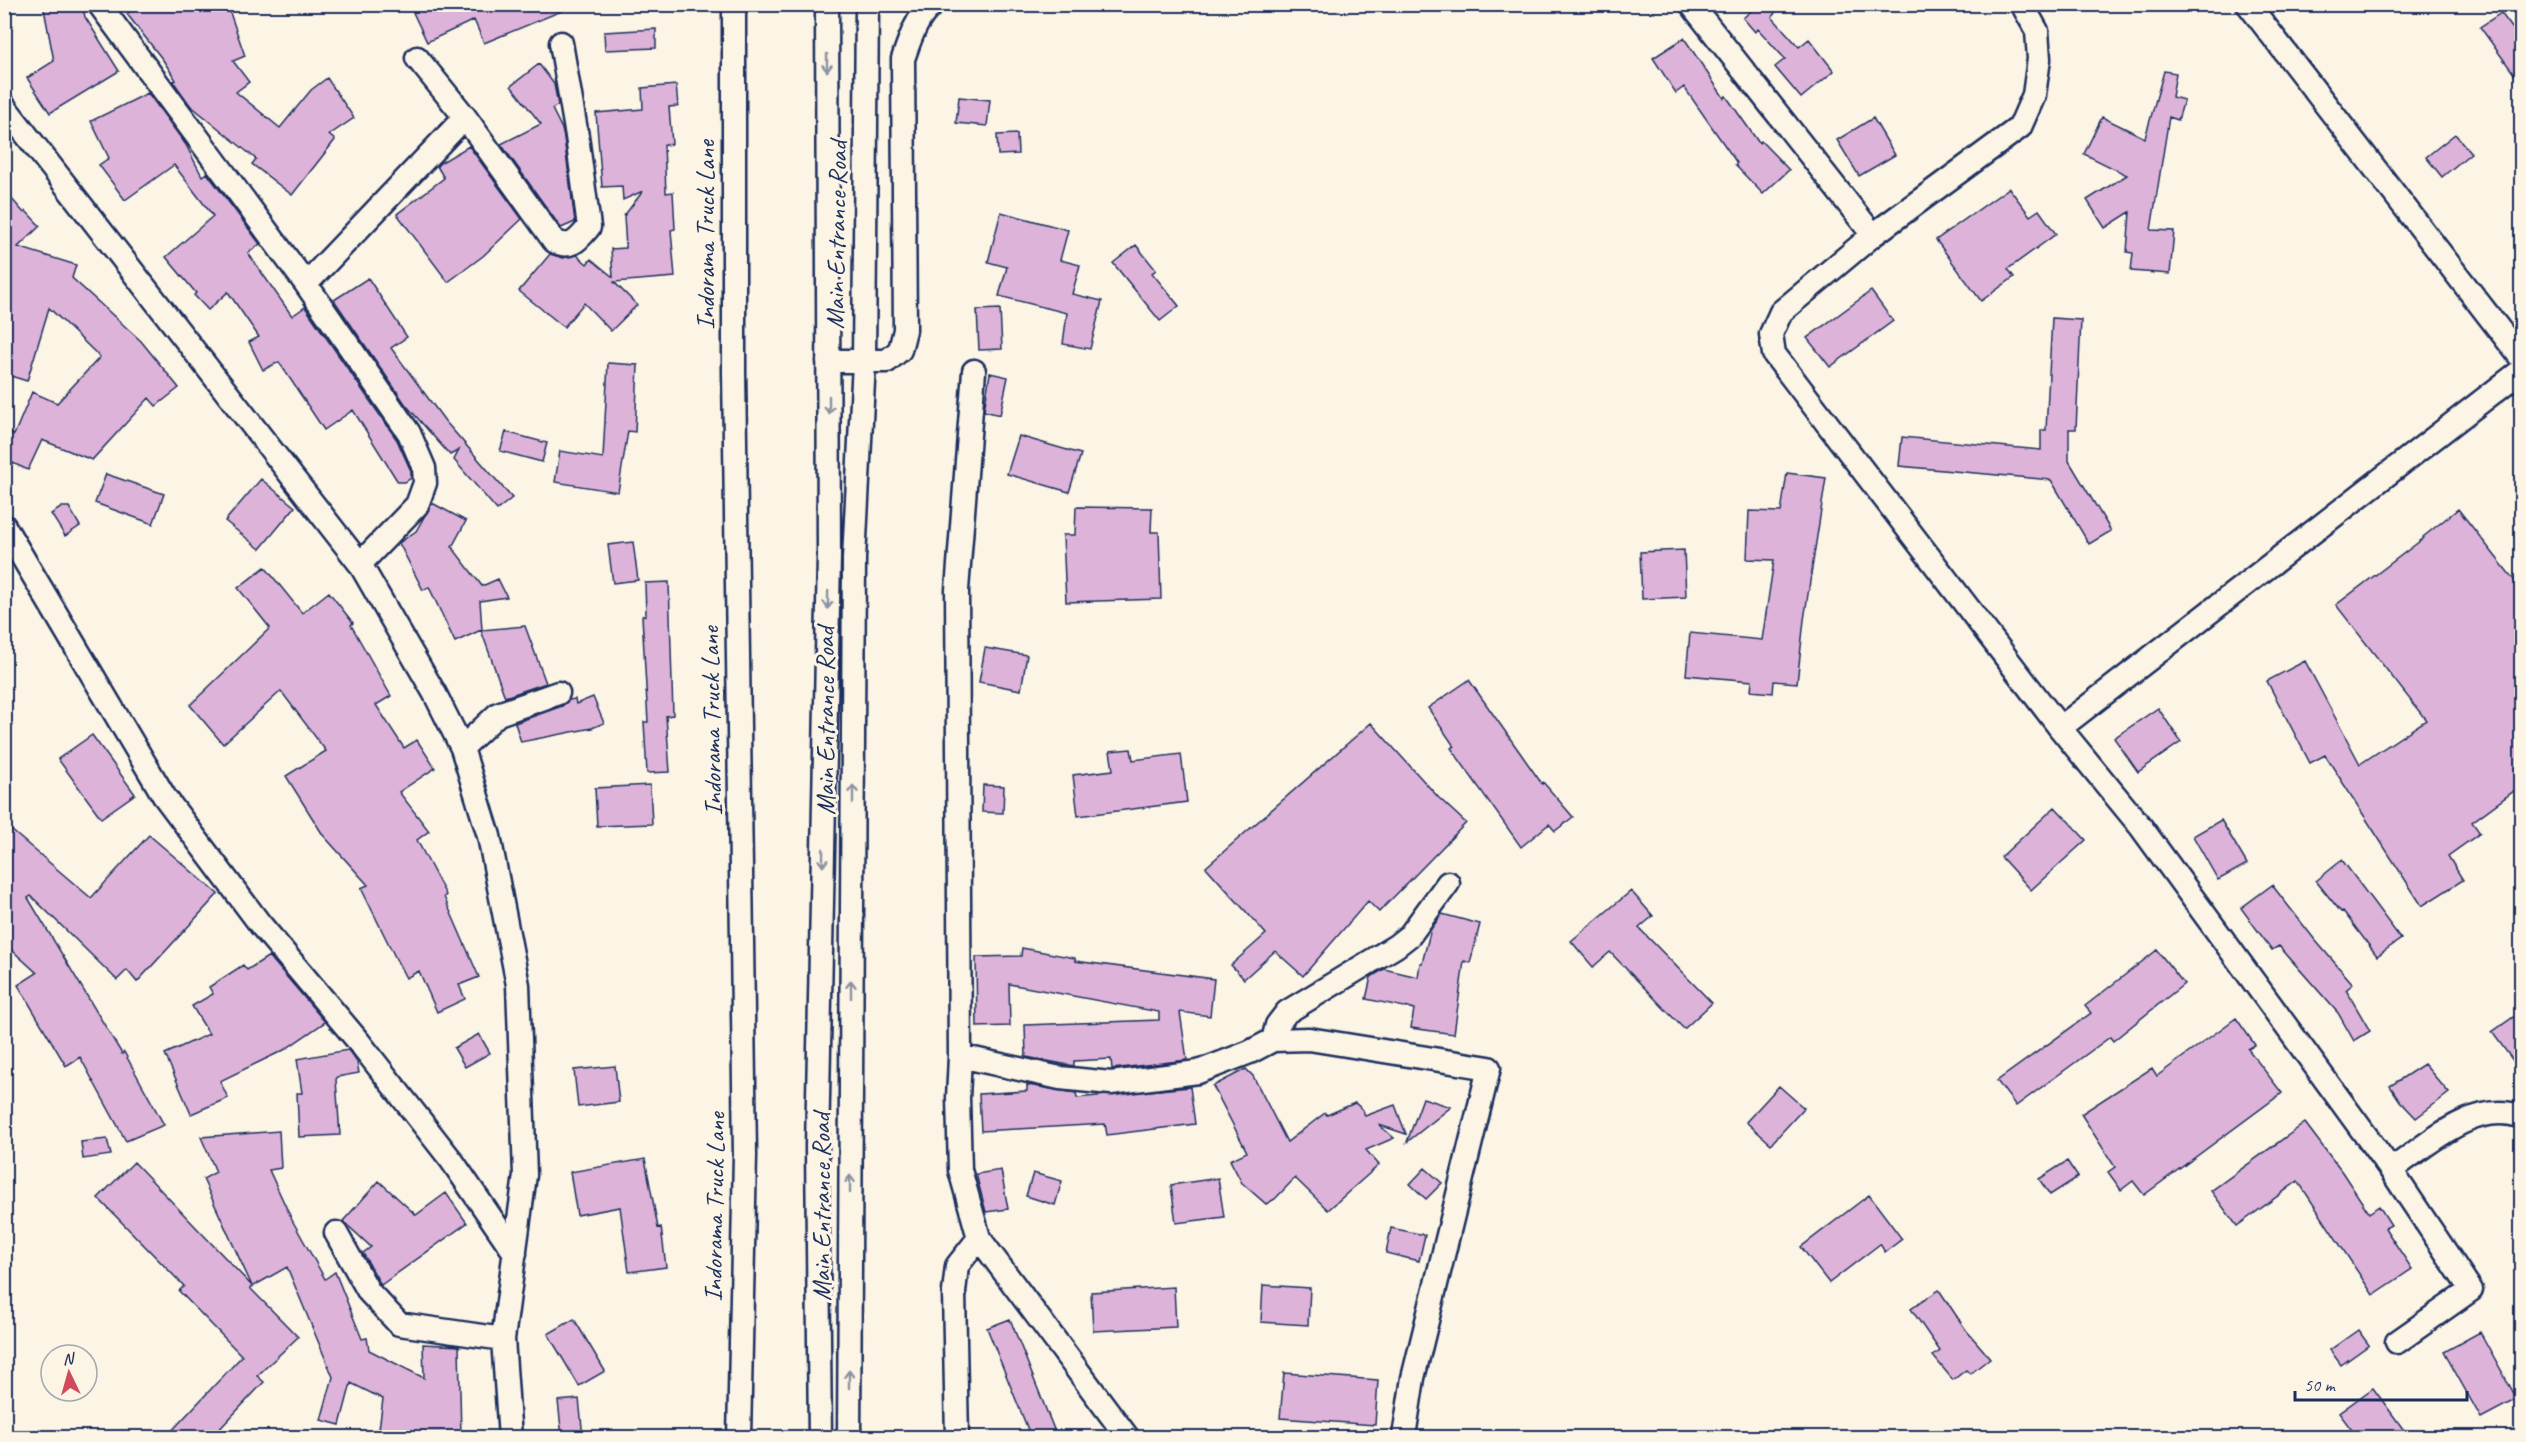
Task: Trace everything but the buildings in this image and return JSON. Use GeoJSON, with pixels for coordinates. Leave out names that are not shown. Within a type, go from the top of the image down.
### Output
{"type":"FeatureCollection","features":[{"type":"Feature","properties":{"kind":"street"},"geometry":{"type":"LineString","coordinates":[[99,4],[306,284],[409,433],[424,468],[425,483],[417,505],[360,564]]}},
{"type":"Feature","properties":{"kind":"street","name":"Indorama Truck Lane"},"geometry":{"type":"LineString","coordinates":[[734,4],[734,371],[745,1155],[739,1437]]}},
{"type":"Feature","properties":{"kind":"street"},"geometry":{"type":"LineString","coordinates":[[820,1437],[817,1147],[829,568],[827,4]]}},
{"type":"Feature","properties":{"kind":"street","name":"Main Entrance Road"},"geometry":{"type":"LineString","coordinates":[[849,1437],[854,559],[864,362],[867,4]]}},
{"type":"Feature","properties":{"kind":"street"},"geometry":{"type":"LineString","coordinates":[[828,361],[887,361],[900,350],[905,330],[903,58],[914,29],[933,4]]}},
{"type":"Feature","properties":{"kind":"street"},"geometry":{"type":"LineString","coordinates":[[1691,4],[1873,236]]}},
{"type":"Feature","properties":{"kind":"street"},"geometry":{"type":"LineString","coordinates":[[2022,4],[2037,31],[2039,59],[2034,95],[2020,128],[1873,236],[1781,312],[1771,334],[1774,354],[2060,728],[2141,827],[2391,1170],[2470,1290],[2397,1342]]}},
{"type":"Feature","properties":{"kind":"street"},"geometry":{"type":"LineString","coordinates":[[2248,4],[2522,359]]}},
{"type":"Feature","properties":{"kind":"street"},"geometry":{"type":"LineString","coordinates":[[417,57],[465,117],[554,241],[562,245],[571,245],[579,240],[589,227],[577,136],[561,43]]}},
{"type":"Feature","properties":{"kind":"street"},"geometry":{"type":"LineString","coordinates":[[4,106],[360,564],[435,694],[462,748],[489,836],[518,985],[525,1174],[503,1339],[510,1437]]}},
{"type":"Feature","properties":{"kind":"street"},"geometry":{"type":"LineString","coordinates":[[306,284],[465,117]]}},
{"type":"Feature","properties":{"kind":"street"},"geometry":{"type":"LineString","coordinates":[[2060,728],[2522,370]]}},
{"type":"Feature","properties":{"kind":"street"},"geometry":{"type":"LineString","coordinates":[[975,371],[957,591],[960,1170],[979,1238],[1128,1437]]}},
{"type":"Feature","properties":{"kind":"street"},"geometry":{"type":"LineString","coordinates":[[4,526],[164,796],[260,924],[360,1042],[452,1161],[514,1253]]}},
{"type":"Feature","properties":{"kind":"street"},"geometry":{"type":"LineString","coordinates":[[462,748],[498,714],[558,693]]}},
{"type":"Feature","properties":{"kind":"street"},"geometry":{"type":"LineString","coordinates":[[1274,1040],[1278,1025],[1287,1012],[1396,946],[1410,935],[1448,883]]}},
{"type":"Feature","properties":{"kind":"street"},"geometry":{"type":"LineString","coordinates":[[960,1056],[1060,1078],[1111,1083],[1198,1072],[1274,1040],[1309,1039],[1489,1068],[1413,1378],[1404,1436]]}},
{"type":"Feature","properties":{"kind":"street"},"geometry":{"type":"LineString","coordinates":[[2391,1170],[2459,1124],[2483,1114],[2510,1112],[2522,1117]]}},
{"type":"Feature","properties":{"kind":"street"},"geometry":{"type":"LineString","coordinates":[[336,1233],[369,1292],[399,1324],[503,1339]]}},
{"type":"Feature","properties":{"kind":"street"},"geometry":{"type":"LineString","coordinates":[[957,1437],[954,1292],[957,1266],[979,1238]]}}]}
